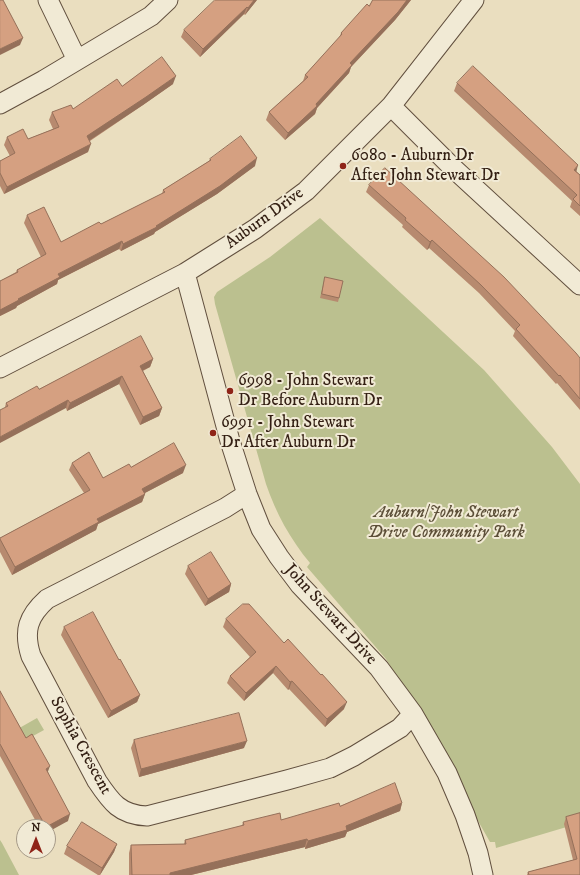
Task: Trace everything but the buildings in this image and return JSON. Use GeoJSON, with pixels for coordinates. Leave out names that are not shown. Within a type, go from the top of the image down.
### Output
{"type":"FeatureCollection","features":[{"type":"Feature","properties":{"kind":"street"},"geometry":{"type":"LineString","coordinates":[[48,0],[77,60]]}},
{"type":"Feature","properties":{"kind":"street"},"geometry":{"type":"LineString","coordinates":[[0,104],[151,16],[168,0]]}},
{"type":"Feature","properties":{"kind":"street","name":"Auburn Drive"},"geometry":{"type":"LineString","coordinates":[[0,368],[185,273],[255,229],[306,191],[391,106],[474,0]]}},
{"type":"Feature","properties":{"kind":"street"},"geometry":{"type":"LineString","coordinates":[[391,106],[452,167],[580,285]]}},
{"type":"Feature","properties":{"kind":"street","name":"John Stewart Drive"},"geometry":{"type":"LineString","coordinates":[[185,273],[230,441],[247,494],[261,529],[283,563],[300,585],[379,668],[413,714],[447,774],[465,815],[478,853],[483,875]]}},
{"type":"Feature","properties":{"kind":"street","name":"Sophia Crescent"},"geometry":{"type":"LineString","coordinates":[[247,494],[224,508],[47,599],[40,605],[31,617],[27,632],[27,640],[32,656],[97,781],[108,798],[114,805],[126,812],[147,816],[287,780],[330,768],[354,756],[400,728],[413,714]]}},
{"type":"Feature","properties":{"kind":"green space","name":"Auburn/John Stewart Drive Community Park"},"geometry":{"type":"Polygon","coordinates":[[[320,218],[484,370],[552,447],[580,484],[580,823],[496,848],[495,842],[490,842],[386,659],[307,567],[310,563],[290,535],[274,505],[266,484],[214,297],[217,292],[270,257],[320,218]]]}},
{"type":"Feature","properties":{"kind":"green space"},"geometry":{"type":"Polygon","coordinates":[[[37,718],[44,730],[0,754],[0,739],[37,718]]]}},
{"type":"Feature","properties":{"kind":"green space"},"geometry":{"type":"Polygon","coordinates":[[[0,840],[2,843],[19,875],[0,875],[0,840]]]}},
{"type":"Feature","properties":{"kind":"place","name":"6080 - Auburn Dr After John Stewart Dr"},"geometry":{"type":"Point","coordinates":[343,166]}},
{"type":"Feature","properties":{"kind":"place","name":"6998 - John Stewart Dr Before Auburn Dr"},"geometry":{"type":"Point","coordinates":[230,391]}},
{"type":"Feature","properties":{"kind":"place","name":"6991 - John Stewart Dr After Auburn Dr"},"geometry":{"type":"Point","coordinates":[213,433]}}]}
